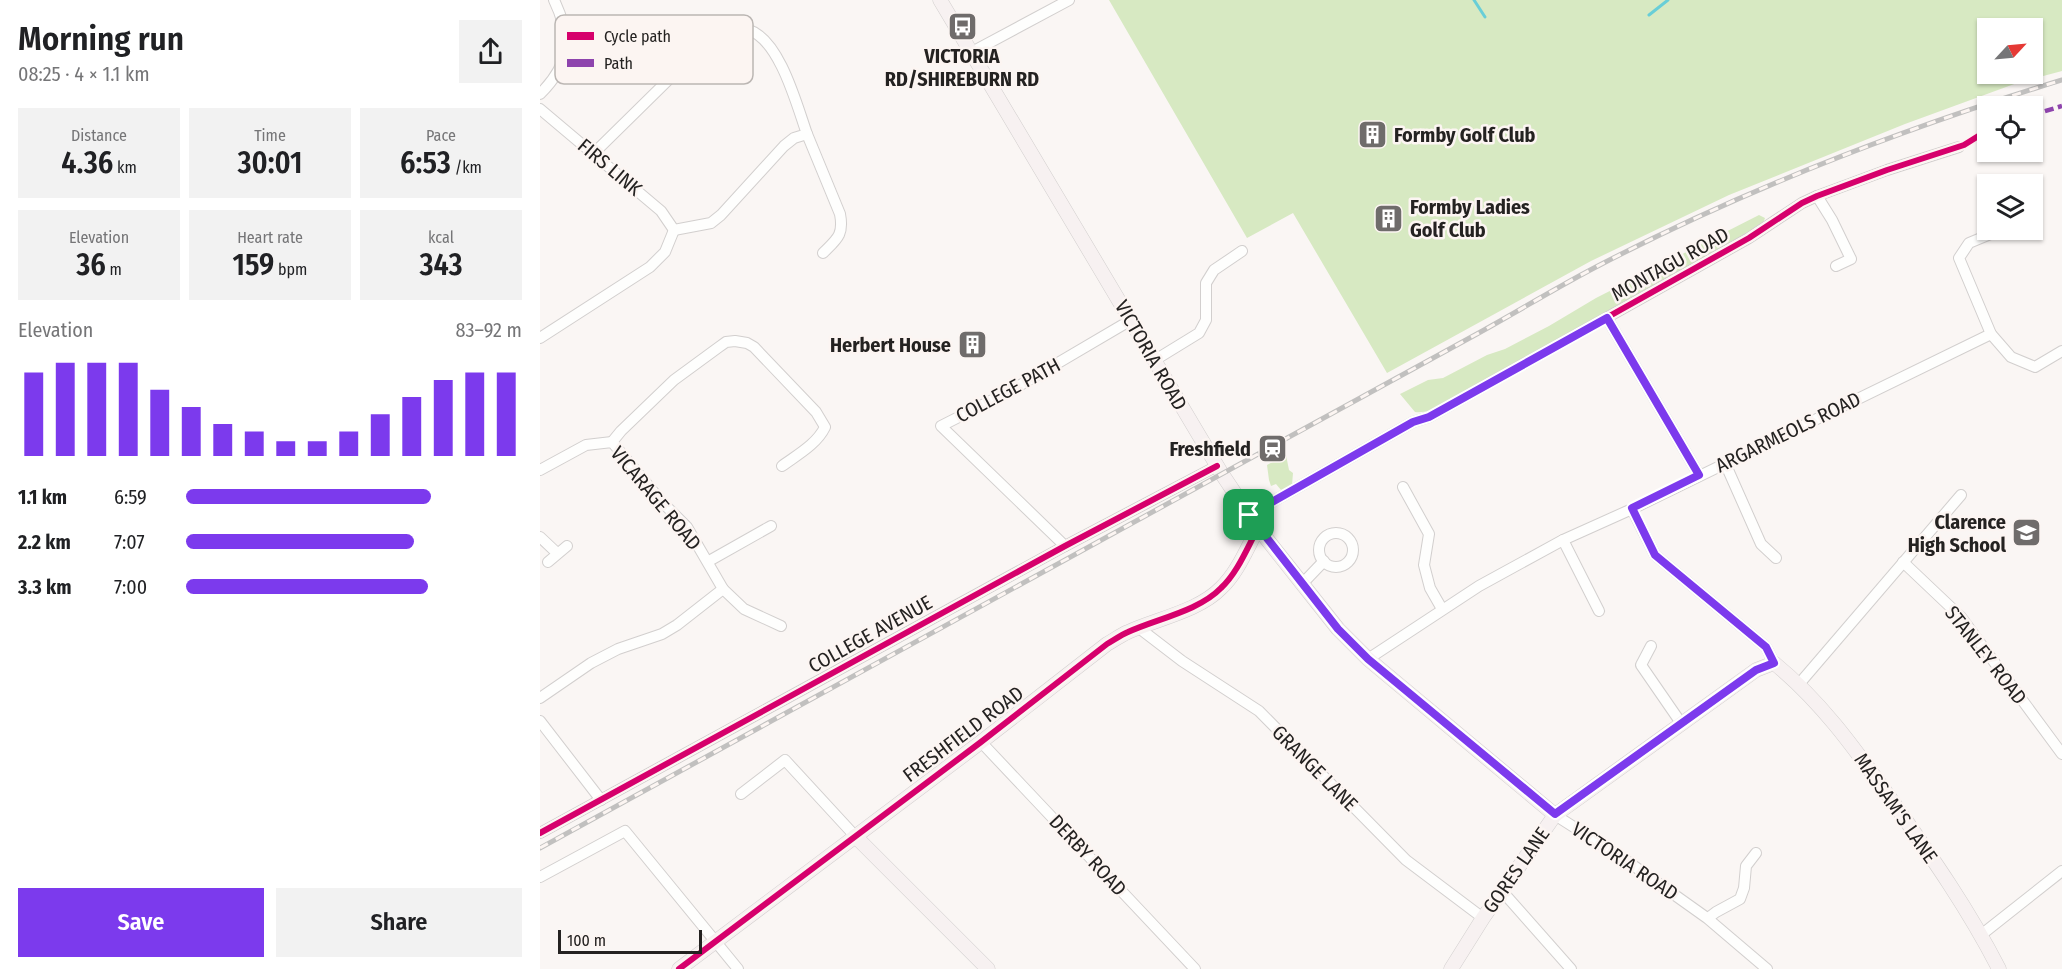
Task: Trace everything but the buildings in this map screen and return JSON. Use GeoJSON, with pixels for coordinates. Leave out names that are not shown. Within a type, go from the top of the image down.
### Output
{"type":"FeatureCollection","features":[{"type":"Feature","properties":{"kind":"street"},"geometry":{"type":"LineString","coordinates":[[554,0],[559,15]]}},
{"type":"Feature","properties":{"kind":"street","name":"VICTORIA ROAD"},"geometry":{"type":"LineString","coordinates":[[940,0],[1217,466],[1258,528],[1338,629],[1368,659],[1555,814],[1708,918],[1767,969]]}},
{"type":"Feature","properties":{"kind":"street"},"geometry":{"type":"LineString","coordinates":[[972,52],[1069,0]]}},
{"type":"Feature","properties":{"kind":"street"},"geometry":{"type":"LineString","coordinates":[[753,32],[767,42],[777,58],[840,214],[842,227],[838,238],[823,253]]}},
{"type":"Feature","properties":{"kind":"street"},"geometry":{"type":"LineString","coordinates":[[540,93],[555,76]]}},
{"type":"Feature","properties":{"kind":"street"},"geometry":{"type":"LineString","coordinates":[[594,153],[664,84]]}},
{"type":"Feature","properties":{"kind":"street","name":"FIRS LINK"},"geometry":{"type":"LineString","coordinates":[[540,109],[662,211],[674,230]]}},
{"type":"Feature","properties":{"kind":"street"},"geometry":{"type":"LineString","coordinates":[[540,338],[650,267],[664,252],[674,230],[711,223],[722,215],[784,146],[794,138],[807,134]]}},
{"type":"Feature","properties":{"kind":"street","name":"MONTAGU ROAD"},"geometry":{"type":"LineString","coordinates":[[1249,515],[1413,422],[1429,417],[1607,318],[1749,238],[1792,209],[1817,196],[1959,147]]}},
{"type":"Feature","properties":{"kind":"street"},"geometry":{"type":"LineString","coordinates":[[1817,196],[1857,259],[1836,266]]}},
{"type":"Feature","properties":{"kind":"street"},"geometry":{"type":"LineString","coordinates":[[1977,240],[1969,243],[1959,258],[1991,334],[2011,357],[2035,367],[2062,351]]}},
{"type":"Feature","properties":{"kind":"street"},"geometry":{"type":"LineString","coordinates":[[1155,360],[1199,333],[1206,320],[1206,283],[1214,270],[1242,251]]}},
{"type":"Feature","properties":{"kind":"street"},"geometry":{"type":"LineString","coordinates":[[1607,318],[1699,475]]}},
{"type":"Feature","properties":{"kind":"street","name":"COLLEGE PATH"},"geometry":{"type":"LineString","coordinates":[[1065,546],[940,426],[1012,390],[1131,320]]}},
{"type":"Feature","properties":{"kind":"street","name":"ARGARMEOLS ROAD"},"geometry":{"type":"LineString","coordinates":[[1368,659],[1479,586],[1563,540],[1991,334]]}},
{"type":"Feature","properties":{"kind":"street"},"geometry":{"type":"LineString","coordinates":[[612,441],[682,373],[726,342],[742,341],[766,359],[816,412],[825,427],[815,441],[782,466]]}},
{"type":"Feature","properties":{"kind":"street","name":"VICARAGE ROAD"},"geometry":{"type":"LineString","coordinates":[[540,470],[586,445],[612,441],[662,502],[687,527],[709,561],[723,589]]}},
{"type":"Feature","properties":{"kind":"street"},"geometry":{"type":"LineString","coordinates":[[1725,463],[1761,544],[1776,558]]}},
{"type":"Feature","properties":{"kind":"street","name":"COLLEGE AVENUE"},"geometry":{"type":"LineString","coordinates":[[540,833],[1065,546],[1217,466]]}},
{"type":"Feature","properties":{"kind":"street"},"geometry":{"type":"LineString","coordinates":[[1403,487],[1429,534],[1424,565],[1430,588],[1442,609]]}},
{"type":"Feature","properties":{"kind":"street"},"geometry":{"type":"LineString","coordinates":[[1799,684],[1961,495]]}},
{"type":"Feature","properties":{"kind":"street"},"geometry":{"type":"LineString","coordinates":[[1632,508],[1655,555],[1766,647],[1774,663]]}},
{"type":"Feature","properties":{"kind":"street"},"geometry":{"type":"LineString","coordinates":[[709,561],[771,526]]}},
{"type":"Feature","properties":{"kind":"street","name":"FRESHFIELD ROAD"},"geometry":{"type":"LineString","coordinates":[[679,969],[981,742],[1107,644],[1128,632],[1169,617],[1209,597],[1221,588],[1239,564],[1258,528]]}},
{"type":"Feature","properties":{"kind":"street"},"geometry":{"type":"LineString","coordinates":[[540,537],[556,553]]}},
{"type":"Feature","properties":{"kind":"street"},"geometry":{"type":"LineString","coordinates":[[1563,540],[1599,612]]}},
{"type":"Feature","properties":{"kind":"street"},"geometry":{"type":"LineString","coordinates":[[548,562],[567,546]]}},
{"type":"Feature","properties":{"kind":"street"},"geometry":{"type":"LineString","coordinates":[[1302,584],[1324,561]]}},
{"type":"Feature","properties":{"kind":"street","name":"STANLEY ROAD"},"geometry":{"type":"LineString","coordinates":[[1903,562],[1961,617],[2062,754]]}},
{"type":"Feature","properties":{"kind":"street"},"geometry":{"type":"LineString","coordinates":[[540,698],[600,658],[618,649],[662,634],[723,589],[744,609],[781,626]]}},
{"type":"Feature","properties":{"kind":"street","name":"GRANGE LANE"},"geometry":{"type":"LineString","coordinates":[[1139,628],[1182,661],[1259,711],[1406,860],[1483,918]]}},
{"type":"Feature","properties":{"kind":"street"},"geometry":{"type":"LineString","coordinates":[[1651,646],[1641,665],[1681,723]]}},
{"type":"Feature","properties":{"kind":"street","name":"MASSAM'S LANE"},"geometry":{"type":"LineString","coordinates":[[1774,663],[1799,684],[1851,744],[1925,847],[1982,935],[1998,969]]}},
{"type":"Feature","properties":{"kind":"street","name":"GORES LANE"},"geometry":{"type":"LineString","coordinates":[[1451,969],[1483,918],[1555,814],[1756,670],[1774,663]]}},
{"type":"Feature","properties":{"kind":"street"},"geometry":{"type":"LineString","coordinates":[[540,721],[601,800]]}},
{"type":"Feature","properties":{"kind":"street","name":"DERBY ROAD"},"geometry":{"type":"LineString","coordinates":[[981,742],[1195,969]]}},
{"type":"Feature","properties":{"kind":"street"},"geometry":{"type":"LineString","coordinates":[[741,794],[785,760],[855,836],[988,969]]}},
{"type":"Feature","properties":{"kind":"street"},"geometry":{"type":"LineString","coordinates":[[540,877],[625,831],[738,969]]}},
{"type":"Feature","properties":{"kind":"street"},"geometry":{"type":"LineString","coordinates":[[1708,918],[1740,899],[1744,888],[1746,866],[1756,853]]}},
{"type":"Feature","properties":{"kind":"street"},"geometry":{"type":"LineString","coordinates":[[1982,935],[2062,871]]}},
{"type":"Feature","properties":{"kind":"street"},"geometry":{"type":"LineString","coordinates":[[1502,891],[1571,969]]}},
{"type":"Feature","properties":{"kind":"green space","name":"Formby Golf Club"},"geometry":{"type":"Polygon","coordinates":[[[1109,0],[2062,0],[2062,71],[2043,76],[2043,18],[1977,18],[1977,84],[2014,84],[1905,124],[1729,195],[1591,261],[1387,373],[1293,213],[1247,238],[1109,0]]]}},
{"type":"Feature","properties":{"kind":"green space"},"geometry":{"type":"Polygon","coordinates":[[[1759,215],[1765,218],[1762,226],[1441,410],[1415,412],[1400,394],[1428,380],[1443,378],[1487,355],[1505,349],[1596,298],[1759,215]]]}},
{"type":"Feature","properties":{"kind":"green space"},"geometry":{"type":"Polygon","coordinates":[[[1286,455],[1289,470],[1293,473],[1292,485],[1281,490],[1276,484],[1271,486],[1267,465],[1286,455]]]}},
{"type":"Feature","properties":{"kind":"waterway"},"geometry":{"type":"LineString","coordinates":[[1474,0],[1485,17]]}},
{"type":"Feature","properties":{"kind":"waterway"},"geometry":{"type":"LineString","coordinates":[[1649,15],[1668,0]]}},
{"type":"Feature","properties":{"kind":"railway"},"geometry":{"type":"LineString","coordinates":[[540,848],[1579,276],[1650,240],[1765,187],[1883,140],[2062,80]]}},
{"type":"Feature","properties":{"kind":"marked path"},"geometry":{"type":"LineString","coordinates":[[2043,112],[2062,106]]}},
{"type":"Feature","properties":{"kind":"cycle path"},"geometry":{"type":"LineString","coordinates":[[679,969],[981,742],[1107,644],[1128,632],[1189,609],[1212,596],[1232,575],[1258,528],[1249,515],[1413,422],[1429,417],[1749,238],[1802,203],[1887,170],[1964,145],[1977,137]]}},
{"type":"Feature","properties":{"kind":"cycle path"},"geometry":{"type":"LineString","coordinates":[[540,833],[1065,546],[1217,466]]}},
{"type":"Feature","properties":{"kind":"place","name":"VICTORIA RD/SHIREBURN RD"},"geometry":{"type":"Point","coordinates":[962,26]}},
{"type":"Feature","properties":{"kind":"place","name":"Formby Golf Club"},"geometry":{"type":"Point","coordinates":[1373,135]}},
{"type":"Feature","properties":{"kind":"place","name":"Formby Ladies Golf Club"},"geometry":{"type":"Point","coordinates":[1389,218]}},
{"type":"Feature","properties":{"kind":"place","name":"Herbert House"},"geometry":{"type":"Point","coordinates":[972,345]}},
{"type":"Feature","properties":{"kind":"place","name":"Freshfield"},"geometry":{"type":"Point","coordinates":[1272,449]}},
{"type":"Feature","properties":{"kind":"place","name":"Clarence High School"},"geometry":{"type":"Point","coordinates":[2027,533]}},
{"type":"Feature","properties":{"kind":"route"},"geometry":{"type":"LineString","coordinates":[[1607,318],[1699,475],[1632,508],[1655,555],[1766,647],[1774,663],[1756,670],[1555,814],[1368,659],[1338,629],[1249,515],[1413,422],[1429,417],[1607,318]]}}]}
